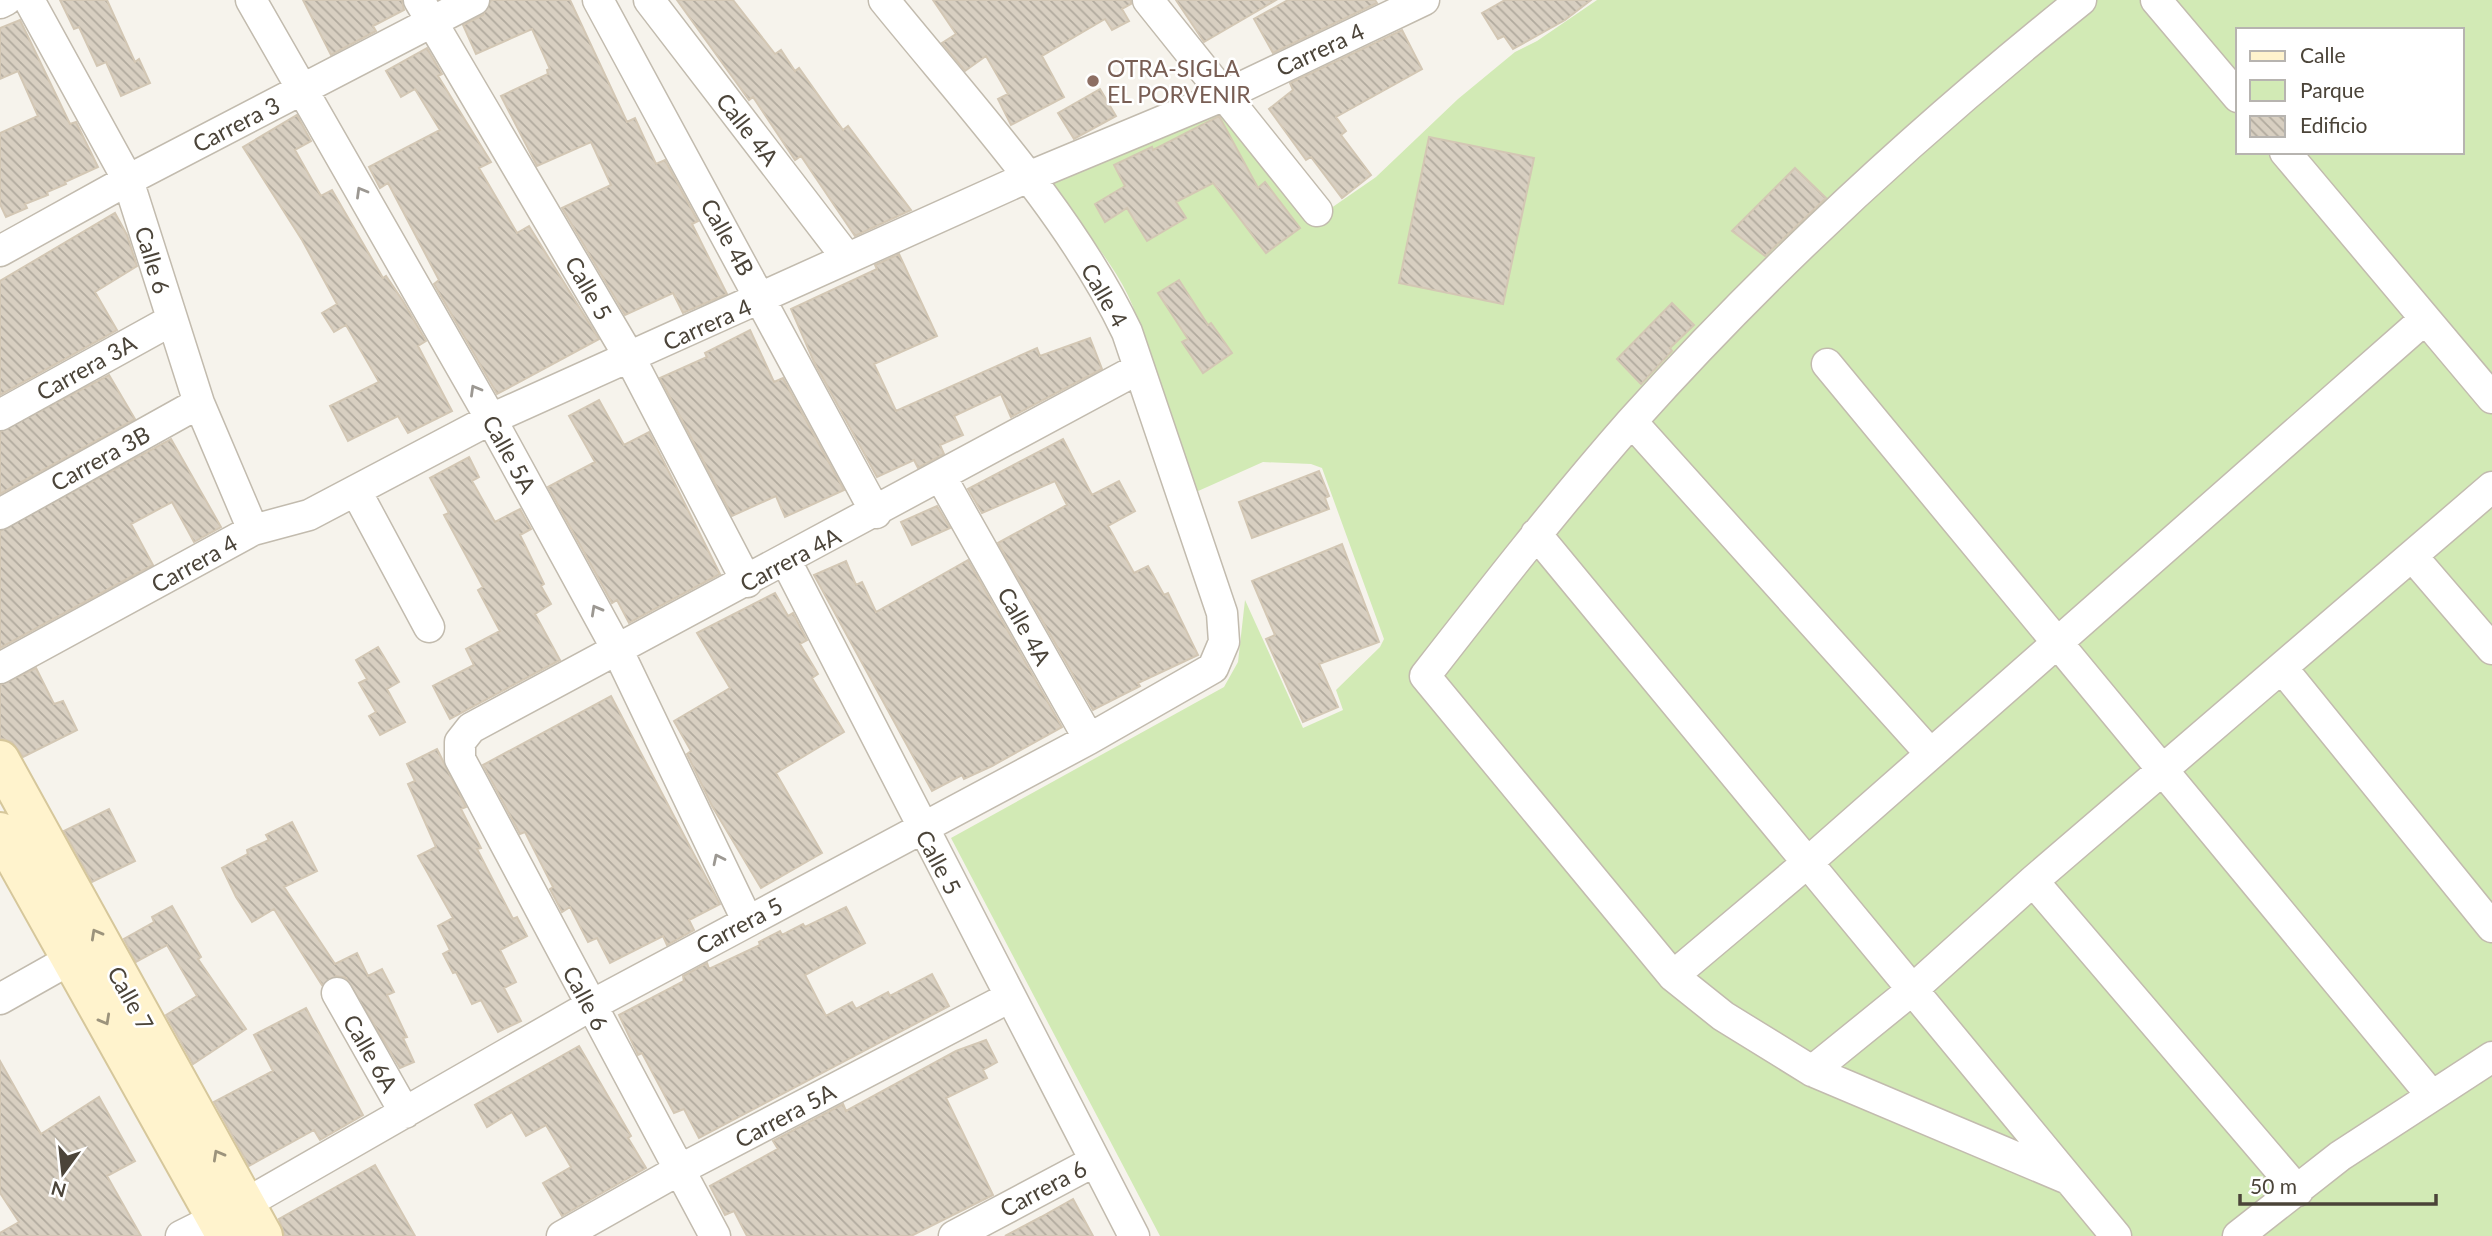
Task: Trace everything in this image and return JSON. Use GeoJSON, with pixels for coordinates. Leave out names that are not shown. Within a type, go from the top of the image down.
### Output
{"type":"FeatureCollection","features":[{"type":"Feature","properties":{"kind":"main road","name":"Calle 7"},"geometry":{"type":"LineString","coordinates":[[0,760],[237,1223]]}},
{"type":"Feature","properties":{"kind":"main road","name":"Calle 7"},"geometry":{"type":"LineString","coordinates":[[0,832],[71,959],[237,1223]]}},
{"type":"Feature","properties":{"kind":"street"},"geometry":{"type":"LineString","coordinates":[[0,3],[6,0]]}},
{"type":"Feature","properties":{"kind":"street","name":"Calle 6"},"geometry":{"type":"LineString","coordinates":[[29,0],[128,180],[199,403],[254,530]]}},
{"type":"Feature","properties":{"kind":"street","name":"Calle 5A"},"geometry":{"type":"LineString","coordinates":[[251,0],[491,419],[618,651],[747,920]]}},
{"type":"Feature","properties":{"kind":"street","name":"Carrera 3"},"geometry":{"type":"LineString","coordinates":[[0,251],[302,89],[427,11],[474,0]]}},
{"type":"Feature","properties":{"kind":"street","name":"Calle 4B"},"geometry":{"type":"LineString","coordinates":[[598,0],[876,513]]}},
{"type":"Feature","properties":{"kind":"street","name":"Calle 4A"},"geometry":{"type":"LineString","coordinates":[[649,0],[847,258]]}},
{"type":"Feature","properties":{"kind":"street","name":"Calle 4"},"geometry":{"type":"LineString","coordinates":[[884,0],[1028,177],[1108,292],[1127,332],[1222,613],[1224,642]]}},
{"type":"Feature","properties":{"kind":"street"},"geometry":{"type":"LineString","coordinates":[[1148,0],[1317,211]]}},
{"type":"Feature","properties":{"kind":"street"},"geometry":{"type":"LineString","coordinates":[[2068,1179],[1812,1071],[1723,1016],[1673,976],[1425,676],[1535,534],[1632,422],[1747,299],[1868,181],[1994,70],[2081,0]]}},
{"type":"Feature","properties":{"kind":"street"},"geometry":{"type":"LineString","coordinates":[[2156,0],[2236,95]]}},
{"type":"Feature","properties":{"kind":"street","name":"Carrera 4"},"geometry":{"type":"LineString","coordinates":[[0,668],[254,530],[309,515],[491,419],[1028,177],[1225,94],[1411,3]]}},
{"type":"Feature","properties":{"kind":"street","name":"Calle 5"},"geometry":{"type":"LineString","coordinates":[[427,11],[629,358],[747,582]]}},
{"type":"Feature","properties":{"kind":"street"},"geometry":{"type":"LineString","coordinates":[[2287,154],[2492,397]]}},
{"type":"Feature","properties":{"kind":"street"},"geometry":{"type":"LineString","coordinates":[[1673,976],[1807,863],[1929,752],[2425,318]]}},
{"type":"Feature","properties":{"kind":"street","name":"Carrera 3A"},"geometry":{"type":"LineString","coordinates":[[0,415],[172,320]]}},
{"type":"Feature","properties":{"kind":"street"},"geometry":{"type":"LineString","coordinates":[[1827,364],[2432,1096]]}},
{"type":"Feature","properties":{"kind":"street","name":"Carrera 4A"},"geometry":{"type":"LineString","coordinates":[[460,759],[460,742],[471,728],[876,513],[1138,369]]}},
{"type":"Feature","properties":{"kind":"street","name":"Carrera 3B"},"geometry":{"type":"LineString","coordinates":[[0,514],[199,403]]}},
{"type":"Feature","properties":{"kind":"street"},"geometry":{"type":"LineString","coordinates":[[1632,422],[1929,752]]}},
{"type":"Feature","properties":{"kind":"street","name":"Calle 4A"},"geometry":{"type":"LineString","coordinates":[[941,477],[1088,739]]}},
{"type":"Feature","properties":{"kind":"street"},"geometry":{"type":"LineString","coordinates":[[1812,1071],[1912,990],[2033,881],[2492,487]]}},
{"type":"Feature","properties":{"kind":"street"},"geometry":{"type":"LineString","coordinates":[[356,491],[429,626]]}},
{"type":"Feature","properties":{"kind":"street"},"geometry":{"type":"LineString","coordinates":[[1535,534],[2116,1236]]}},
{"type":"Feature","properties":{"kind":"street"},"geometry":{"type":"LineString","coordinates":[[2412,556],[2492,649]]}},
{"type":"Feature","properties":{"kind":"street","name":"Calle 5"},"geometry":{"type":"LineString","coordinates":[[786,561],[921,828],[1134,1236]]}},
{"type":"Feature","properties":{"kind":"street","name":"Carrera 5"},"geometry":{"type":"LineString","coordinates":[[181,1236],[237,1223],[405,1113],[590,1006],[1088,739],[1213,668],[1224,642]]}},
{"type":"Feature","properties":{"kind":"street"},"geometry":{"type":"LineString","coordinates":[[2282,668],[2492,927]]}},
{"type":"Feature","properties":{"kind":"street","name":"Calle 6"},"geometry":{"type":"LineString","coordinates":[[460,759],[715,1236]]}},
{"type":"Feature","properties":{"kind":"street"},"geometry":{"type":"LineString","coordinates":[[2033,881],[2298,1191]]}},
{"type":"Feature","properties":{"kind":"street"},"geometry":{"type":"LineString","coordinates":[[0,999],[71,959]]}},
{"type":"Feature","properties":{"kind":"street","name":"Calle 6A"},"geometry":{"type":"LineString","coordinates":[[337,993],[405,1113]]}},
{"type":"Feature","properties":{"kind":"street","name":"Carrera 5A"},"geometry":{"type":"LineString","coordinates":[[562,1236],[679,1170],[1010,997]]}},
{"type":"Feature","properties":{"kind":"street"},"geometry":{"type":"LineString","coordinates":[[2238,1236],[2340,1156],[2492,1057]]}},
{"type":"Feature","properties":{"kind":"street","name":"Carrera 6"},"geometry":{"type":"LineString","coordinates":[[954,1236],[1095,1161]]}},
{"type":"Feature","properties":{"kind":"green space"},"geometry":{"type":"Polygon","coordinates":[[[1597,0],[2492,0],[2492,1236],[1160,1236],[951,838],[1224,687],[1238,662],[1245,600],[1303,728],[1343,710],[1336,690],[1380,647],[1384,639],[1322,468],[1311,464],[1263,462],[1187,496],[1129,297],[1105,258],[1049,185],[1219,107],[1311,222],[1376,177],[1458,99],[1515,52],[1537,41],[1597,0]]]}},
{"type":"Feature","properties":{"kind":"building"},"geometry":{"type":"Polygon","coordinates":[[[60,0],[107,0],[135,62],[139,59],[150,83],[121,96],[106,62],[97,66],[79,27],[74,29],[60,0]]]}},
{"type":"Feature","properties":{"kind":"building"},"geometry":{"type":"Polygon","coordinates":[[[303,0],[402,0],[404,10],[373,26],[376,31],[331,55],[303,0]]]}},
{"type":"Feature","properties":{"kind":"building"},"geometry":{"type":"Polygon","coordinates":[[[491,0],[570,0],[627,122],[635,118],[656,164],[665,160],[698,221],[692,224],[727,294],[683,313],[673,293],[625,315],[562,208],[611,185],[591,142],[537,166],[501,96],[548,74],[547,70],[550,69],[532,29],[476,54],[463,25],[483,15],[491,0]]]}},
{"type":"Feature","properties":{"kind":"building"},"geometry":{"type":"Polygon","coordinates":[[[677,0],[733,0],[775,54],[781,50],[795,71],[799,68],[843,130],[848,126],[911,210],[855,236],[801,156],[795,160],[753,97],[749,100],[677,0]]]}},
{"type":"Feature","properties":{"kind":"building"},"geometry":{"type":"Polygon","coordinates":[[[933,0],[1131,0],[1131,4],[1122,9],[1129,21],[1112,30],[1105,19],[1042,56],[1064,97],[1011,125],[998,99],[1008,94],[986,56],[965,71],[942,43],[956,34],[933,0]]]}},
{"type":"Feature","properties":{"kind":"building"},"geometry":{"type":"Polygon","coordinates":[[[1176,0],[1276,0],[1204,42],[1176,0]]]}},
{"type":"Feature","properties":{"kind":"building"},"geometry":{"type":"Polygon","coordinates":[[[1288,0],[1375,0],[1377,3],[1273,53],[1254,19],[1288,0]]]}},
{"type":"Feature","properties":{"kind":"building"},"geometry":{"type":"Polygon","coordinates":[[[1505,0],[1591,0],[1565,20],[1513,49],[1504,36],[1498,39],[1482,13],[1505,0]]]}},
{"type":"Feature","properties":{"kind":"building"},"geometry":{"type":"Polygon","coordinates":[[[20,20],[70,124],[76,122],[98,167],[65,182],[66,184],[47,192],[48,195],[25,204],[27,208],[6,217],[0,204],[0,133],[38,116],[18,71],[0,79],[0,28],[20,20]]]}},
{"type":"Feature","properties":{"kind":"building"},"geometry":{"type":"Polygon","coordinates":[[[1402,30],[1422,69],[1336,117],[1346,131],[1341,135],[1371,175],[1342,198],[1311,157],[1306,160],[1269,109],[1293,90],[1290,83],[1402,30]]]}},
{"type":"Feature","properties":{"kind":"building"},"geometry":{"type":"Polygon","coordinates":[[[427,48],[442,74],[438,76],[491,162],[479,168],[517,233],[529,226],[599,339],[497,394],[434,284],[439,280],[388,183],[380,188],[369,167],[440,130],[415,89],[401,97],[386,71],[427,48]]]}},
{"type":"Feature","properties":{"kind":"building"},"geometry":{"type":"Polygon","coordinates":[[[1100,89],[1116,116],[1074,139],[1058,113],[1100,89]]]}},
{"type":"Feature","properties":{"kind":"building"},"geometry":{"type":"Polygon","coordinates":[[[297,115],[311,141],[295,150],[321,196],[332,190],[383,278],[386,276],[403,301],[426,341],[418,346],[452,411],[408,433],[398,416],[348,441],[330,406],[379,382],[346,325],[334,332],[322,313],[337,304],[302,240],[243,147],[297,115]]]}},
{"type":"Feature","properties":{"kind":"building"},"geometry":{"type":"Polygon","coordinates":[[[1219,116],[1258,188],[1265,182],[1300,228],[1266,253],[1213,183],[1176,202],[1186,218],[1147,241],[1127,208],[1105,222],[1095,204],[1125,186],[1114,165],[1152,147],[1153,150],[1219,116]]]}},
{"type":"Feature","properties":{"kind":"building"},"geometry":{"type":"Polygon","coordinates":[[[1429,137],[1534,158],[1503,304],[1399,283],[1429,137]]]}},
{"type":"Feature","properties":{"kind":"building"},"geometry":{"type":"Polygon","coordinates":[[[1795,168],[1826,198],[1765,256],[1732,231],[1795,168]]]}},
{"type":"Feature","properties":{"kind":"building"},"geometry":{"type":"Polygon","coordinates":[[[115,213],[127,235],[137,266],[95,292],[117,330],[0,395],[0,281],[115,213]]]}},
{"type":"Feature","properties":{"kind":"building"},"geometry":{"type":"Polygon","coordinates":[[[899,254],[937,336],[874,364],[896,411],[1037,348],[1040,356],[1090,338],[1102,369],[1011,417],[1001,394],[954,416],[963,435],[940,445],[944,454],[918,468],[914,460],[877,477],[814,362],[791,309],[877,269],[875,265],[899,254]]]}},
{"type":"Feature","properties":{"kind":"building"},"geometry":{"type":"Polygon","coordinates":[[[1179,280],[1208,325],[1211,323],[1232,353],[1203,373],[1182,342],[1188,339],[1158,293],[1179,280]]]}},
{"type":"Feature","properties":{"kind":"building"},"geometry":{"type":"Polygon","coordinates":[[[1672,303],[1694,325],[1670,348],[1672,351],[1641,384],[1617,359],[1672,303]]]}},
{"type":"Feature","properties":{"kind":"building"},"geometry":{"type":"Polygon","coordinates":[[[750,330],[774,382],[783,378],[844,490],[785,517],[776,496],[732,516],[660,378],[707,357],[705,353],[750,330]]]}},
{"type":"Feature","properties":{"kind":"building"},"geometry":{"type":"Polygon","coordinates":[[[109,375],[135,419],[0,494],[0,432],[109,375]]]}},
{"type":"Feature","properties":{"kind":"building"},"geometry":{"type":"Polygon","coordinates":[[[599,400],[624,445],[649,432],[720,574],[629,623],[617,600],[612,603],[548,487],[595,462],[569,416],[599,400]]]}},
{"type":"Feature","properties":{"kind":"building"},"geometry":{"type":"Polygon","coordinates":[[[171,439],[221,527],[194,542],[172,502],[131,524],[153,565],[0,648],[0,531],[171,439]]]}},
{"type":"Feature","properties":{"kind":"building"},"geometry":{"type":"Polygon","coordinates":[[[1063,439],[1092,495],[1119,481],[1135,511],[1108,526],[1134,573],[1148,566],[1164,595],[1168,593],[1198,655],[1138,683],[1140,686],[1093,710],[998,543],[1067,505],[1055,481],[982,513],[968,489],[1063,439]]]}},
{"type":"Feature","properties":{"kind":"building"},"geometry":{"type":"Polygon","coordinates":[[[469,457],[479,477],[472,481],[495,522],[520,509],[531,529],[520,535],[551,604],[535,614],[560,660],[450,719],[433,686],[474,665],[466,649],[500,631],[478,590],[483,587],[444,515],[449,513],[430,478],[469,457]]]}},
{"type":"Feature","properties":{"kind":"building"},"geometry":{"type":"Polygon","coordinates":[[[1319,471],[1329,496],[1325,498],[1329,509],[1252,538],[1239,502],[1319,471]]]}},
{"type":"Feature","properties":{"kind":"building"},"geometry":{"type":"Polygon","coordinates":[[[937,506],[950,528],[912,545],[901,522],[937,506]]]}},
{"type":"Feature","properties":{"kind":"building"},"geometry":{"type":"Polygon","coordinates":[[[1342,544],[1379,642],[1319,664],[1338,707],[1303,722],[1266,639],[1275,635],[1252,581],[1342,544]]]}},
{"type":"Feature","properties":{"kind":"building"},"geometry":{"type":"Polygon","coordinates":[[[968,560],[1062,727],[992,766],[964,779],[962,775],[932,791],[814,575],[846,561],[856,585],[862,582],[876,612],[968,560]]]}},
{"type":"Feature","properties":{"kind":"building"},"geometry":{"type":"Polygon","coordinates":[[[775,593],[788,616],[793,613],[807,640],[800,644],[818,674],[812,678],[844,732],[776,773],[822,853],[761,888],[712,806],[687,754],[691,751],[674,721],[730,688],[697,633],[775,593]]]}},
{"type":"Feature","properties":{"kind":"building"},"geometry":{"type":"Polygon","coordinates":[[[378,647],[399,682],[387,689],[405,722],[380,735],[369,716],[376,712],[359,683],[367,679],[356,660],[378,647]]]}},
{"type":"Feature","properties":{"kind":"building"},"geometry":{"type":"Polygon","coordinates":[[[36,668],[54,704],[63,701],[77,730],[23,757],[12,742],[0,738],[0,685],[36,668]]]}},
{"type":"Feature","properties":{"kind":"building"},"geometry":{"type":"Polygon","coordinates":[[[611,696],[720,904],[689,920],[694,930],[667,945],[663,936],[610,963],[597,938],[588,942],[570,907],[562,912],[550,889],[553,887],[525,832],[520,834],[483,765],[611,696]]]}},
{"type":"Feature","properties":{"kind":"building"},"geometry":{"type":"Polygon","coordinates":[[[437,749],[466,807],[461,809],[481,848],[477,849],[513,919],[517,917],[527,936],[500,950],[516,982],[504,988],[521,1021],[498,1032],[481,1000],[472,1004],[456,972],[453,973],[443,954],[450,950],[438,926],[453,918],[418,856],[436,847],[408,784],[415,781],[407,764],[437,749]]]}},
{"type":"Feature","properties":{"kind":"building"},"geometry":{"type":"Polygon","coordinates":[[[109,809],[135,861],[92,882],[64,831],[109,809]]]}},
{"type":"Feature","properties":{"kind":"building"},"geometry":{"type":"Polygon","coordinates":[[[292,822],[317,871],[284,887],[335,964],[357,953],[368,976],[382,969],[394,992],[387,995],[407,1037],[403,1038],[414,1062],[400,1068],[346,978],[336,976],[322,985],[274,909],[252,922],[236,897],[222,868],[248,854],[247,850],[269,840],[266,835],[292,822]]]}},
{"type":"Feature","properties":{"kind":"building"},"geometry":{"type":"Polygon","coordinates":[[[172,906],[201,957],[198,959],[246,1029],[193,1064],[166,1015],[197,996],[167,945],[136,962],[124,939],[154,922],[152,917],[172,906]]]}},
{"type":"Feature","properties":{"kind":"building"},"geometry":{"type":"Polygon","coordinates":[[[846,907],[865,943],[805,975],[826,1016],[852,1002],[856,1009],[888,992],[890,996],[932,974],[949,1006],[699,1138],[684,1109],[674,1113],[642,1053],[638,1055],[619,1015],[684,981],[683,976],[707,963],[709,969],[760,945],[759,942],[780,931],[782,935],[803,924],[805,927],[846,907]]]}},
{"type":"Feature","properties":{"kind":"building"},"geometry":{"type":"Polygon","coordinates":[[[306,1008],[363,1115],[320,1140],[314,1130],[249,1166],[214,1102],[273,1071],[254,1035],[306,1008]]]}},
{"type":"Feature","properties":{"kind":"building"},"geometry":{"type":"Polygon","coordinates":[[[986,1040],[997,1062],[983,1070],[987,1078],[946,1098],[993,1195],[911,1236],[747,1236],[734,1211],[725,1215],[710,1186],[778,1149],[773,1141],[843,1104],[846,1111],[956,1051],[986,1040]]]}},
{"type":"Feature","properties":{"kind":"building"},"geometry":{"type":"Polygon","coordinates":[[[579,1046],[631,1136],[628,1138],[646,1168],[562,1216],[543,1183],[571,1167],[546,1125],[526,1136],[512,1112],[487,1127],[475,1105],[579,1046]]]}},
{"type":"Feature","properties":{"kind":"building"},"geometry":{"type":"Polygon","coordinates":[[[0,1061],[41,1134],[99,1097],[135,1161],[107,1176],[141,1236],[0,1236],[0,1233],[19,1222],[0,1193],[0,1061]]]}},
{"type":"Feature","properties":{"kind":"building"},"geometry":{"type":"Polygon","coordinates":[[[375,1165],[415,1236],[285,1236],[279,1219],[375,1165]]]}},
{"type":"Feature","properties":{"kind":"building"},"geometry":{"type":"Polygon","coordinates":[[[1073,1199],[1093,1236],[1005,1236],[1041,1217],[1073,1199]]]}},
{"type":"Feature","properties":{"kind":"place","name":"OTRA-SIGLA EL PORVENIR"},"geometry":{"type":"Point","coordinates":[1093,81]}}]}
